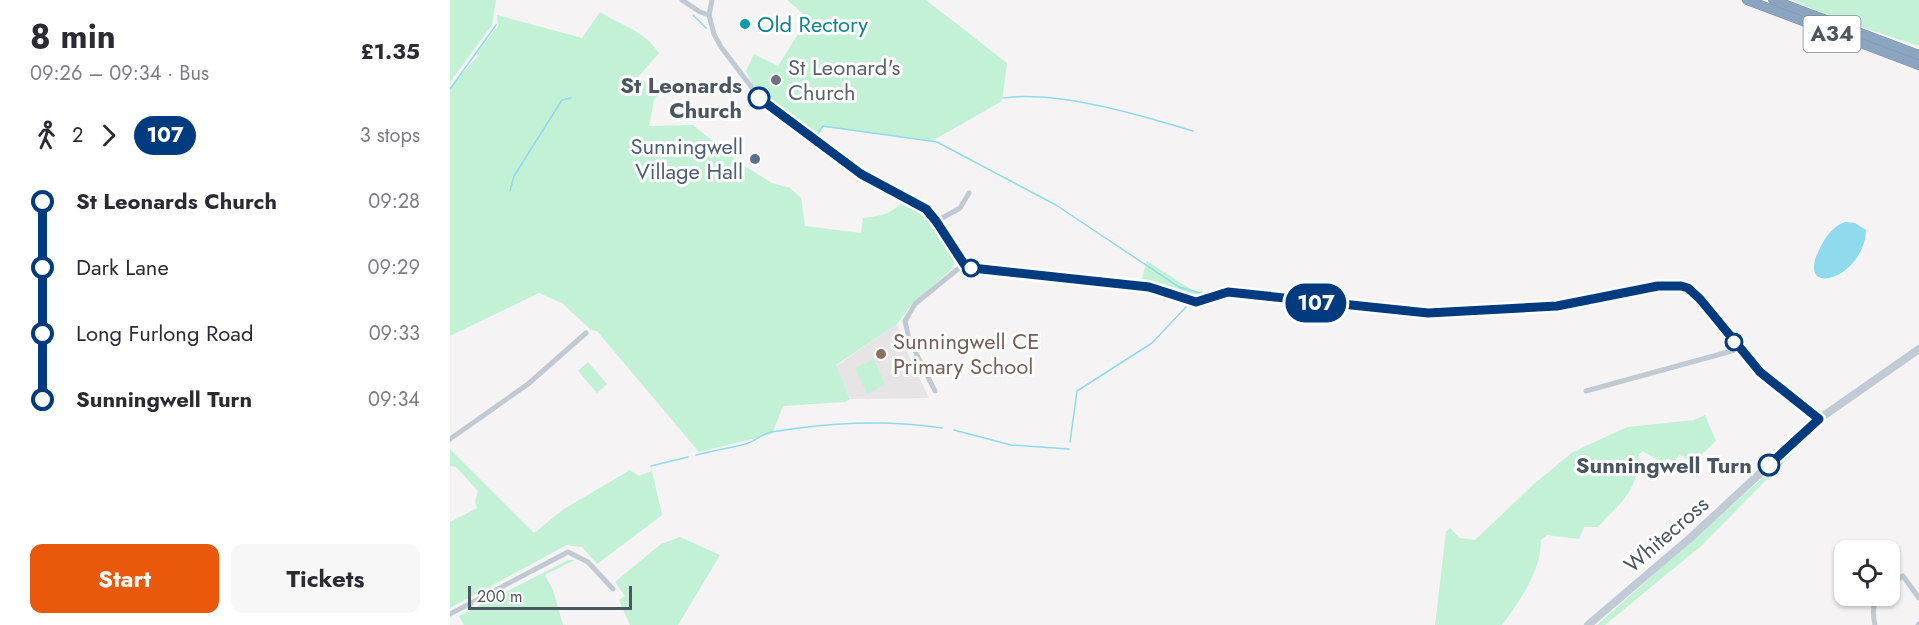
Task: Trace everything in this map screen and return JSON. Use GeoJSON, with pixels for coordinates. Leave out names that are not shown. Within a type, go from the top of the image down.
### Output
{"type":"FeatureCollection","features":[{"type":"Feature","properties":{"kind":"highway","name":"A34"},"geometry":{"type":"LineString","coordinates":[[1747,0],[1919,64]]}},
{"type":"Feature","properties":{"kind":"highway","name":"A34"},"geometry":{"type":"LineString","coordinates":[[1773,0],[1919,55]]}},
{"type":"Feature","properties":{"kind":"main road","name":"Whitecross"},"geometry":{"type":"LineString","coordinates":[[1588,625],[1689,539],[1819,419],[1919,349]]}},
{"type":"Feature","properties":{"kind":"street"},"geometry":{"type":"LineString","coordinates":[[682,0],[709,15]]}},
{"type":"Feature","properties":{"kind":"street"},"geometry":{"type":"LineString","coordinates":[[712,0],[710,24],[721,47],[770,108],[861,174],[926,209],[964,264],[972,268],[1149,287],[1196,302],[1204,302],[1222,292],[1409,312],[1447,313],[1557,306],[1658,286],[1681,286],[1688,288],[1700,299],[1760,372],[1819,419]]}},
{"type":"Feature","properties":{"kind":"street"},"geometry":{"type":"LineString","coordinates":[[936,221],[960,208],[969,193]]}},
{"type":"Feature","properties":{"kind":"street"},"geometry":{"type":"LineString","coordinates":[[935,391],[909,339],[905,321],[915,304],[964,264]]}},
{"type":"Feature","properties":{"kind":"street"},"geometry":{"type":"LineString","coordinates":[[450,439],[528,384],[586,333]]}},
{"type":"Feature","properties":{"kind":"street"},"geometry":{"type":"LineString","coordinates":[[1586,391],[1739,349]]}},
{"type":"Feature","properties":{"kind":"street"},"geometry":{"type":"LineString","coordinates":[[450,614],[568,552],[588,562],[613,589]]}},
{"type":"Feature","properties":{"kind":"street"},"geometry":{"type":"LineString","coordinates":[[1900,578],[1903,576],[1919,598]]}},
{"type":"Feature","properties":{"kind":"street"},"geometry":{"type":"LineString","coordinates":[[1875,606],[1875,625]]}},
{"type":"Feature","properties":{"kind":"shaded area","name":"Sunningwell CE Primary School"},"geometry":{"type":"Polygon","coordinates":[[[897,324],[902,342],[929,398],[850,399],[836,366],[897,324]]]}},
{"type":"Feature","properties":{"kind":"green space"},"geometry":{"type":"Polygon","coordinates":[[[450,0],[496,0],[492,25],[450,82],[450,0]]]}},
{"type":"Feature","properties":{"kind":"green space"},"geometry":{"type":"Polygon","coordinates":[[[787,0],[926,0],[1007,63],[1002,101],[932,141],[823,127],[816,136],[778,108],[778,105],[767,101],[754,87],[746,71],[754,54],[778,66],[808,18],[787,0]]]}},
{"type":"Feature","properties":{"kind":"green space"},"geometry":{"type":"Polygon","coordinates":[[[1792,0],[1919,0],[1919,46],[1831,17],[1792,0]]]}},
{"type":"Feature","properties":{"kind":"green space"},"geometry":{"type":"Polygon","coordinates":[[[600,12],[639,33],[659,53],[638,77],[659,93],[654,100],[649,126],[693,125],[741,164],[772,183],[790,188],[801,198],[805,226],[861,233],[863,218],[885,214],[904,201],[921,212],[942,234],[955,262],[951,270],[911,305],[897,324],[836,365],[850,399],[845,402],[783,406],[772,434],[699,452],[597,331],[591,330],[562,303],[539,293],[450,336],[450,87],[478,56],[476,54],[498,26],[497,15],[582,38],[600,12]]]}},
{"type":"Feature","properties":{"kind":"green space"},"geometry":{"type":"Polygon","coordinates":[[[1147,261],[1195,292],[1202,291],[1204,294],[1193,298],[1141,282],[1147,261]]]}},
{"type":"Feature","properties":{"kind":"green space"},"geometry":{"type":"Polygon","coordinates":[[[874,359],[885,385],[867,394],[855,368],[874,359]]]}},
{"type":"Feature","properties":{"kind":"green space"},"geometry":{"type":"Polygon","coordinates":[[[588,362],[607,384],[597,393],[578,371],[588,362]]]}},
{"type":"Feature","properties":{"kind":"green space"},"geometry":{"type":"Polygon","coordinates":[[[1705,415],[1716,441],[1692,464],[1680,454],[1669,467],[1643,451],[1639,454],[1635,479],[1627,495],[1598,527],[1584,527],[1579,539],[1547,535],[1541,540],[1533,574],[1522,596],[1502,625],[1435,625],[1446,532],[1450,528],[1460,538],[1475,540],[1535,483],[1573,452],[1627,427],[1694,420],[1705,415]]]}},
{"type":"Feature","properties":{"kind":"green space"},"geometry":{"type":"Polygon","coordinates":[[[1812,434],[1701,546],[1605,625],[1597,625],[1812,434]]]}},
{"type":"Feature","properties":{"kind":"green space"},"geometry":{"type":"Polygon","coordinates":[[[450,449],[534,533],[564,509],[630,470],[639,476],[652,471],[662,515],[597,564],[582,547],[567,545],[450,608],[450,522],[477,508],[475,502],[478,491],[456,467],[450,466],[450,449]]]}},
{"type":"Feature","properties":{"kind":"green space"},"geometry":{"type":"Polygon","coordinates":[[[680,537],[720,555],[678,625],[630,625],[619,600],[625,596],[615,582],[661,544],[680,537]]]}},
{"type":"Feature","properties":{"kind":"green space"},"geometry":{"type":"Polygon","coordinates":[[[568,560],[575,560],[545,575],[553,590],[563,625],[464,625],[459,616],[568,560]]]}},
{"type":"Feature","properties":{"kind":"water"},"geometry":{"type":"Polygon","coordinates":[[[1845,222],[1855,223],[1866,230],[1862,248],[1854,262],[1843,272],[1822,278],[1816,274],[1814,264],[1820,248],[1830,232],[1845,222]]]}},
{"type":"Feature","properties":{"kind":"waterway"},"geometry":{"type":"LineString","coordinates":[[693,15],[706,28]]}},
{"type":"Feature","properties":{"kind":"waterway"},"geometry":{"type":"LineString","coordinates":[[450,89],[496,25]]}},
{"type":"Feature","properties":{"kind":"waterway"},"geometry":{"type":"LineString","coordinates":[[1003,98],[1024,96],[1073,101],[1124,111],[1193,131]]}},
{"type":"Feature","properties":{"kind":"waterway"},"geometry":{"type":"LineString","coordinates":[[510,191],[514,176],[562,100],[571,98]]}},
{"type":"Feature","properties":{"kind":"waterway"},"geometry":{"type":"LineString","coordinates":[[818,134],[823,126],[937,142],[1056,205],[1179,287],[1207,295]]}},
{"type":"Feature","properties":{"kind":"waterway"},"geometry":{"type":"LineString","coordinates":[[1070,442],[1077,391],[1152,343],[1186,307]]}},
{"type":"Feature","properties":{"kind":"waterway"},"geometry":{"type":"LineString","coordinates":[[696,455],[746,444],[771,432],[813,426],[877,423],[942,428]]}},
{"type":"Feature","properties":{"kind":"waterway"},"geometry":{"type":"LineString","coordinates":[[954,430],[1011,445],[1069,449]]}},
{"type":"Feature","properties":{"kind":"waterway"},"geometry":{"type":"LineString","coordinates":[[651,466],[688,457]]}},
{"type":"Feature","properties":{"kind":"bus line","name":"107"},"geometry":{"type":"LineString","coordinates":[[759,98],[861,174],[926,209],[967,267],[1149,287],[1196,302],[1204,302],[1222,292],[1228,292],[1314,303],[1428,313],[1557,306],[1669,285],[1688,288],[1700,299],[1748,360],[1775,385],[1819,419],[1769,465]]}},
{"type":"Feature","properties":{"kind":"place","name":"Old Rectory"},"geometry":{"type":"Point","coordinates":[745,24]}},
{"type":"Feature","properties":{"kind":"place","name":"St Leonard's Church"},"geometry":{"type":"Point","coordinates":[776,80]}},
{"type":"Feature","properties":{"kind":"place","name":"St Leonards Church"},"geometry":{"type":"Point","coordinates":[759,98]}},
{"type":"Feature","properties":{"kind":"place","name":"Sunningwell Village Hall"},"geometry":{"type":"Point","coordinates":[755,159]}},
{"type":"Feature","properties":{"kind":"place","name":"Sunningwell CE Primary School"},"geometry":{"type":"Point","coordinates":[881,354]}},
{"type":"Feature","properties":{"kind":"place","name":"Sunningwell Turn"},"geometry":{"type":"Point","coordinates":[1769,465]}}]}
